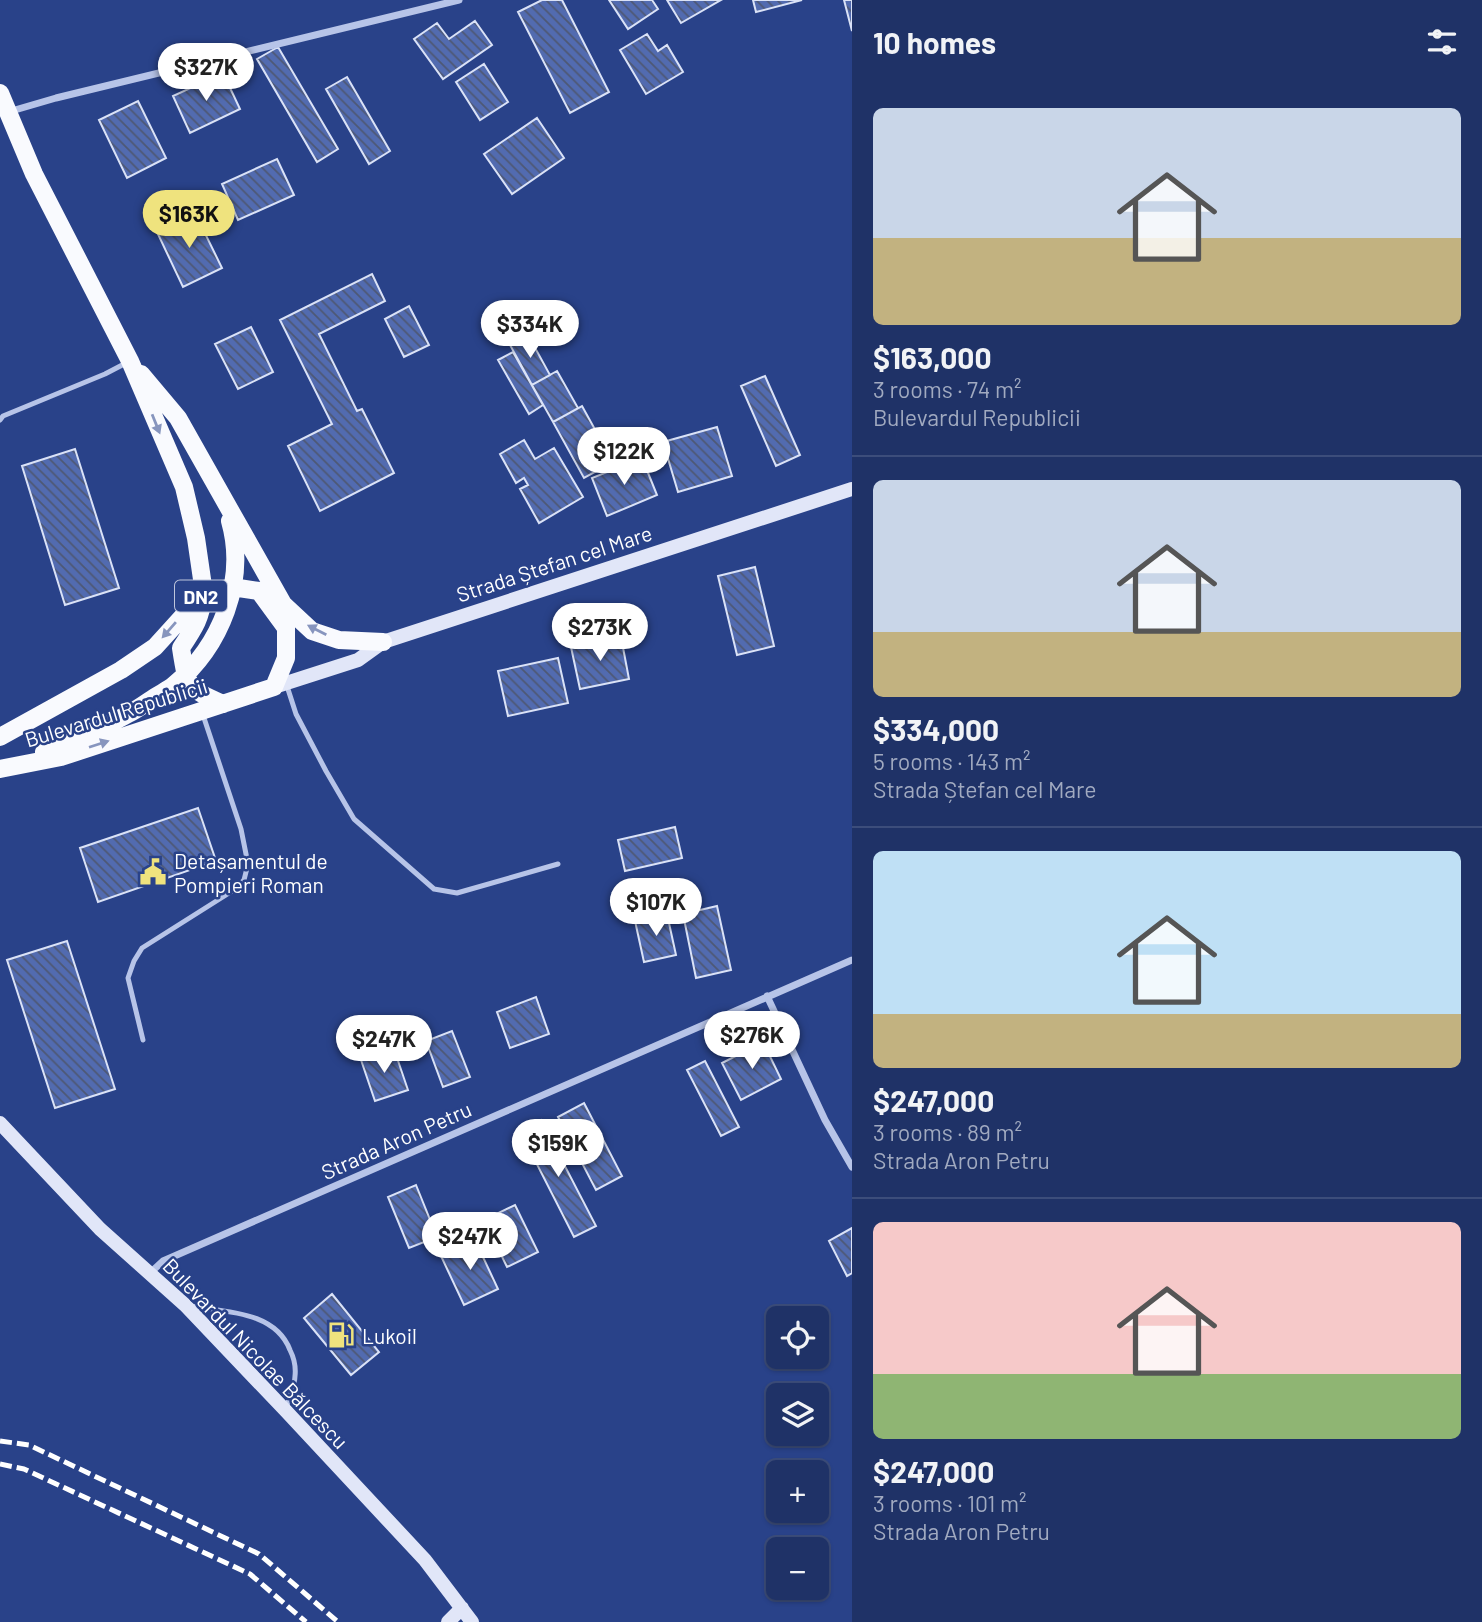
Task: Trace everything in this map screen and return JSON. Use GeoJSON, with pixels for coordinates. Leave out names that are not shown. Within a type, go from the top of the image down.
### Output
{"type":"FeatureCollection","features":[{"type":"Feature","properties":{"kind":"main road","name":"DN2"},"geometry":{"type":"LineString","coordinates":[[0,93],[40,186],[130,361],[184,487],[196,538],[204,593],[232,587],[259,591],[286,628]]}},
{"type":"Feature","properties":{"kind":"main road","name":"DN2"},"geometry":{"type":"LineString","coordinates":[[130,361],[178,418],[221,493]]}},
{"type":"Feature","properties":{"kind":"main road","name":"Strada Ștefan cel Mare"},"geometry":{"type":"LineString","coordinates":[[280,685],[358,660],[383,642],[852,489]]}},
{"type":"Feature","properties":{"kind":"main road","name":"Bulevardul Republicii"},"geometry":{"type":"LineString","coordinates":[[5,768],[128,715],[173,685],[195,663],[214,638],[229,606],[236,571],[235,538],[221,493]]}},
{"type":"Feature","properties":{"kind":"main road"},"geometry":{"type":"LineString","coordinates":[[221,493],[283,604],[312,631],[339,640],[383,642]]}},
{"type":"Feature","properties":{"kind":"main road","name":"Bulevardul Republicii"},"geometry":{"type":"LineString","coordinates":[[0,737],[121,670],[155,647],[204,593]]}},
{"type":"Feature","properties":{"kind":"main road"},"geometry":{"type":"LineString","coordinates":[[204,593],[197,624],[181,648],[185,673],[193,690],[223,704]]}},
{"type":"Feature","properties":{"kind":"main road"},"geometry":{"type":"LineString","coordinates":[[280,685],[286,658],[283,604]]}},
{"type":"Feature","properties":{"kind":"main road","name":"Bulevardul Republicii"},"geometry":{"type":"LineString","coordinates":[[5,768],[61,757],[280,685]]}},
{"type":"Feature","properties":{"kind":"main road","name":"Bulevardul Nicolae Bălcescu"},"geometry":{"type":"LineString","coordinates":[[0,1123],[100,1229],[185,1305],[286,1411],[425,1560],[472,1622]]}},
{"type":"Feature","properties":{"kind":"main road"},"geometry":{"type":"LineString","coordinates":[[448,1622],[462,1608]]}},
{"type":"Feature","properties":{"kind":"street"},"geometry":{"type":"LineString","coordinates":[[8,112],[459,0]]}},
{"type":"Feature","properties":{"kind":"street","name":"Strada Aron Petru"},"geometry":{"type":"LineString","coordinates":[[150,1273],[163,1261],[852,960]]}},
{"type":"Feature","properties":{"kind":"street"},"geometry":{"type":"LineString","coordinates":[[767,996],[825,1120],[852,1167]]}},
{"type":"Feature","properties":{"kind":"lane"},"geometry":{"type":"LineString","coordinates":[[0,420],[3,415],[106,374],[130,361]]}},
{"type":"Feature","properties":{"kind":"lane"},"geometry":{"type":"LineString","coordinates":[[280,685],[354,819],[434,889],[457,893],[558,864]]}},
{"type":"Feature","properties":{"kind":"lane"},"geometry":{"type":"LineString","coordinates":[[143,1040],[128,978],[134,961],[142,948],[237,888],[244,880],[248,864],[241,829],[201,711]]}},
{"type":"Feature","properties":{"kind":"lane"},"geometry":{"type":"LineString","coordinates":[[185,1305],[254,1317],[274,1326],[287,1340],[294,1359],[296,1378],[286,1411]]}},
{"type":"Feature","properties":{"kind":"building"},"geometry":{"type":"Polygon","coordinates":[[[542,0],[562,0],[609,92],[570,113],[518,12],[542,0]]]}},
{"type":"Feature","properties":{"kind":"building"},"geometry":{"type":"Polygon","coordinates":[[[609,0],[652,0],[658,9],[628,29],[609,0]]]}},
{"type":"Feature","properties":{"kind":"building"},"geometry":{"type":"Polygon","coordinates":[[[667,0],[721,0],[681,23],[667,0]]]}},
{"type":"Feature","properties":{"kind":"building"},"geometry":{"type":"Polygon","coordinates":[[[753,0],[802,0],[756,12],[753,0]]]}},
{"type":"Feature","properties":{"kind":"building"},"geometry":{"type":"Polygon","coordinates":[[[844,0],[852,0],[852,31],[844,0]]]}},
{"type":"Feature","properties":{"kind":"building"},"geometry":{"type":"Polygon","coordinates":[[[475,21],[492,45],[443,79],[414,39],[437,23],[449,39],[475,21]]]}},
{"type":"Feature","properties":{"kind":"building"},"geometry":{"type":"Polygon","coordinates":[[[647,34],[658,51],[667,45],[683,72],[646,94],[620,50],[647,34]]]}},
{"type":"Feature","properties":{"kind":"building"},"geometry":{"type":"Polygon","coordinates":[[[278,47],[338,149],[317,162],[257,59],[278,47]]]}},
{"type":"Feature","properties":{"kind":"building"},"geometry":{"type":"Polygon","coordinates":[[[484,64],[508,102],[480,120],[456,82],[484,64]]]}},
{"type":"Feature","properties":{"kind":"building"},"geometry":{"type":"Polygon","coordinates":[[[223,73],[240,109],[190,133],[173,96],[223,73]]]}},
{"type":"Feature","properties":{"kind":"building"},"geometry":{"type":"Polygon","coordinates":[[[347,77],[390,151],[369,164],[326,89],[347,77]]]}},
{"type":"Feature","properties":{"kind":"building"},"geometry":{"type":"Polygon","coordinates":[[[138,101],[166,158],[127,178],[99,120],[138,101]]]}},
{"type":"Feature","properties":{"kind":"building"},"geometry":{"type":"Polygon","coordinates":[[[537,118],[564,158],[512,194],[484,154],[537,118]]]}},
{"type":"Feature","properties":{"kind":"building"},"geometry":{"type":"Polygon","coordinates":[[[277,159],[294,195],[238,220],[222,184],[277,159]]]}},
{"type":"Feature","properties":{"kind":"building"},"geometry":{"type":"Polygon","coordinates":[[[195,213],[222,268],[183,287],[157,232],[195,213]]]}},
{"type":"Feature","properties":{"kind":"building"},"geometry":{"type":"Polygon","coordinates":[[[372,274],[385,301],[319,334],[357,411],[362,409],[394,473],[320,511],[288,446],[332,424],[280,320],[372,274]]]}},
{"type":"Feature","properties":{"kind":"building"},"geometry":{"type":"Polygon","coordinates":[[[409,306],[429,345],[404,357],[385,319],[409,306]]]}},
{"type":"Feature","properties":{"kind":"building"},"geometry":{"type":"Polygon","coordinates":[[[251,327],[273,372],[238,389],[215,344],[251,327]]]}},
{"type":"Feature","properties":{"kind":"building"},"geometry":{"type":"Polygon","coordinates":[[[528,335],[550,375],[532,385],[510,345],[528,335]]]}},
{"type":"Feature","properties":{"kind":"building"},"geometry":{"type":"Polygon","coordinates":[[[513,352],[543,405],[529,414],[498,360],[513,352]]]}},
{"type":"Feature","properties":{"kind":"building"},"geometry":{"type":"Polygon","coordinates":[[[557,371],[578,408],[553,422],[532,385],[557,371]]]}},
{"type":"Feature","properties":{"kind":"building"},"geometry":{"type":"Polygon","coordinates":[[[765,376],[800,455],[776,466],[741,386],[765,376]]]}},
{"type":"Feature","properties":{"kind":"building"},"geometry":{"type":"Polygon","coordinates":[[[582,406],[613,462],[584,478],[553,422],[582,406]]]}},
{"type":"Feature","properties":{"kind":"building"},"geometry":{"type":"Polygon","coordinates":[[[717,427],[732,476],[678,492],[663,442],[717,427]]]}},
{"type":"Feature","properties":{"kind":"building"},"geometry":{"type":"Polygon","coordinates":[[[524,440],[535,459],[554,448],[583,497],[539,523],[520,489],[528,485],[524,478],[516,483],[500,454],[524,440]]]}},
{"type":"Feature","properties":{"kind":"building"},"geometry":{"type":"Polygon","coordinates":[[[75,449],[119,588],[65,605],[22,466],[75,449]]]}},
{"type":"Feature","properties":{"kind":"building"},"geometry":{"type":"Polygon","coordinates":[[[642,458],[657,495],[607,516],[592,478],[642,458]]]}},
{"type":"Feature","properties":{"kind":"building"},"geometry":{"type":"Polygon","coordinates":[[[755,567],[774,646],[737,655],[718,576],[755,567]]]}},
{"type":"Feature","properties":{"kind":"building"},"geometry":{"type":"Polygon","coordinates":[[[621,637],[629,679],[580,689],[571,647],[621,637]]]}},
{"type":"Feature","properties":{"kind":"building"},"geometry":{"type":"Polygon","coordinates":[[[558,658],[568,703],[508,716],[498,671],[558,658]]]}},
{"type":"Feature","properties":{"kind":"building"},"geometry":{"type":"Polygon","coordinates":[[[198,808],[216,861],[98,902],[80,848],[198,808]]]}},
{"type":"Feature","properties":{"kind":"building"},"geometry":{"type":"Polygon","coordinates":[[[675,827],[682,858],[625,871],[618,840],[675,827]]]}},
{"type":"Feature","properties":{"kind":"building"},"geometry":{"type":"Polygon","coordinates":[[[717,906],[731,970],[696,978],[683,914],[717,906]]]}},
{"type":"Feature","properties":{"kind":"building"},"geometry":{"type":"Polygon","coordinates":[[[667,914],[676,955],[644,962],[635,921],[667,914]]]}},
{"type":"Feature","properties":{"kind":"building"},"geometry":{"type":"Polygon","coordinates":[[[67,941],[115,1089],[55,1108],[7,960],[67,941]]]}},
{"type":"Feature","properties":{"kind":"building"},"geometry":{"type":"Polygon","coordinates":[[[536,997],[549,1034],[510,1048],[497,1012],[536,997]]]}},
{"type":"Feature","properties":{"kind":"building"},"geometry":{"type":"Polygon","coordinates":[[[452,1031],[470,1077],[443,1087],[426,1041],[452,1031]]]}},
{"type":"Feature","properties":{"kind":"building"},"geometry":{"type":"Polygon","coordinates":[[[763,1042],[781,1079],[741,1100],[722,1063],[763,1042]]]}},
{"type":"Feature","properties":{"kind":"building"},"geometry":{"type":"Polygon","coordinates":[[[394,1049],[408,1090],[375,1101],[361,1060],[394,1049]]]}},
{"type":"Feature","properties":{"kind":"building"},"geometry":{"type":"Polygon","coordinates":[[[705,1061],[739,1127],[721,1136],[687,1070],[705,1061]]]}},
{"type":"Feature","properties":{"kind":"building"},"geometry":{"type":"Polygon","coordinates":[[[584,1103],[622,1176],[596,1190],[558,1117],[584,1103]]]}},
{"type":"Feature","properties":{"kind":"building"},"geometry":{"type":"Polygon","coordinates":[[[541,1120],[596,1226],[574,1237],[520,1131],[541,1120]]]}},
{"type":"Feature","properties":{"kind":"building"},"geometry":{"type":"Polygon","coordinates":[[[416,1185],[437,1237],[409,1248],[388,1197],[416,1185]]]}},
{"type":"Feature","properties":{"kind":"building"},"geometry":{"type":"Polygon","coordinates":[[[515,1205],[538,1252],[507,1267],[484,1220],[515,1205]]]}},
{"type":"Feature","properties":{"kind":"building"},"geometry":{"type":"Polygon","coordinates":[[[852,1228],[852,1273],[847,1276],[829,1241],[852,1228]]]}},
{"type":"Feature","properties":{"kind":"building"},"geometry":{"type":"Polygon","coordinates":[[[475,1240],[498,1289],[464,1305],[441,1256],[475,1240]]]}},
{"type":"Feature","properties":{"kind":"building","name":"Lukoil"},"geometry":{"type":"Polygon","coordinates":[[[332,1294],[379,1352],[351,1375],[304,1318],[332,1294]]]}},
{"type":"Feature","properties":{"kind":"railway"},"geometry":{"type":"LineString","coordinates":[[0,1441],[29,1445],[259,1554],[338,1622]]}},
{"type":"Feature","properties":{"kind":"railway"},"geometry":{"type":"LineString","coordinates":[[0,1464],[24,1469],[250,1574],[306,1622]]}},
{"type":"Feature","properties":{"kind":"place","name":"Detașamentul de Pompieri Roman"},"geometry":{"type":"Point","coordinates":[153,872]}},
{"type":"Feature","properties":{"kind":"place","name":"Lukoil"},"geometry":{"type":"Point","coordinates":[341,1335]}}]}
